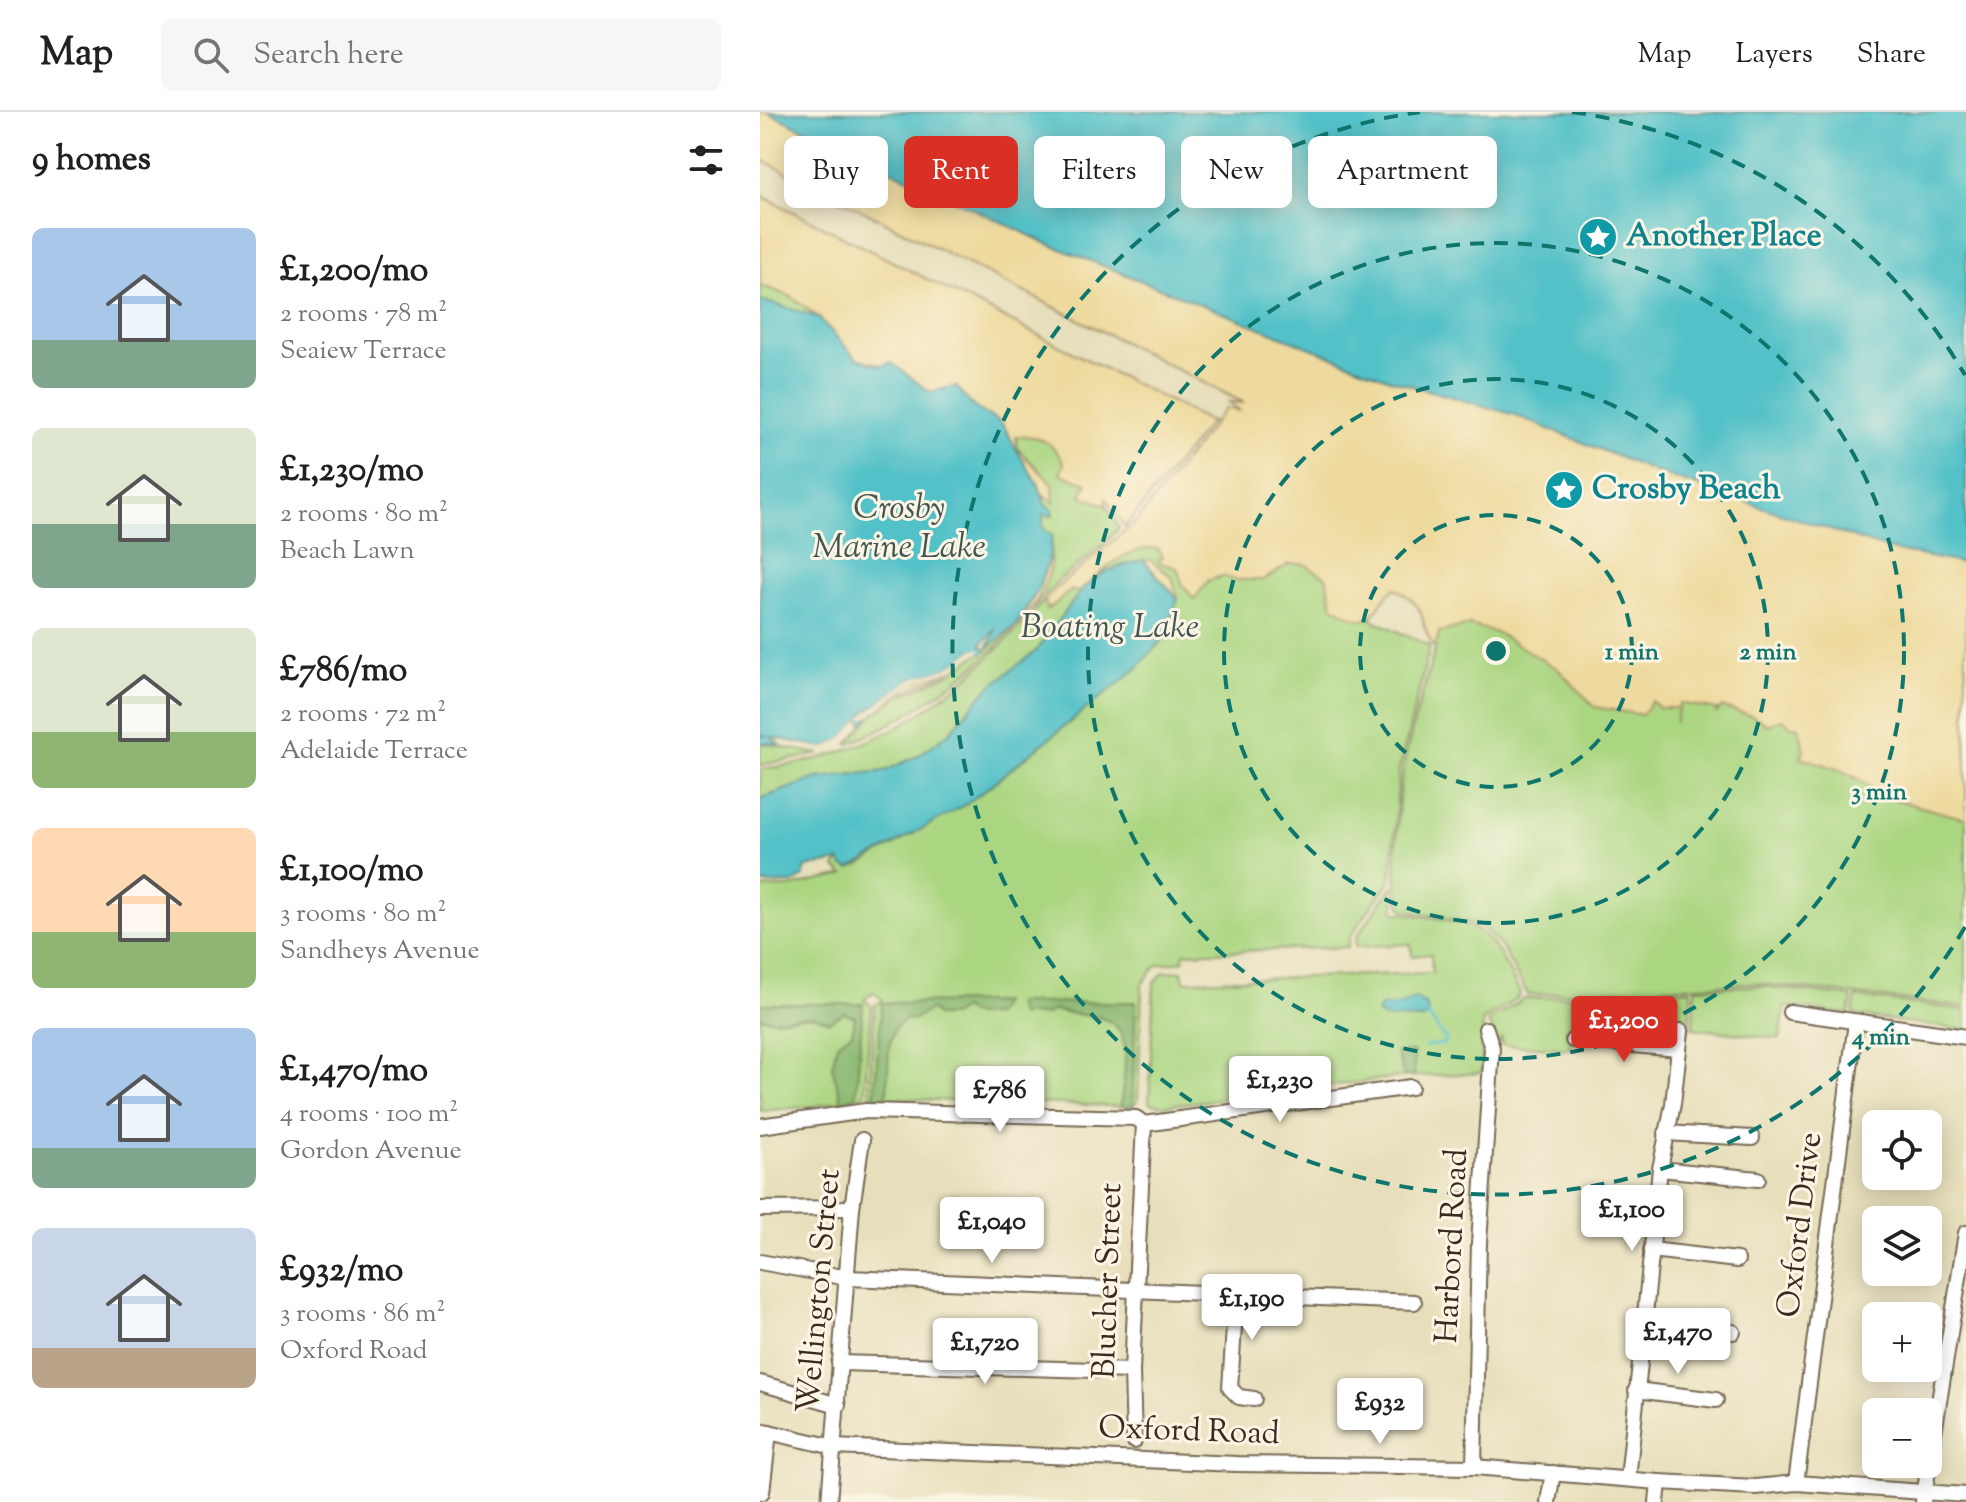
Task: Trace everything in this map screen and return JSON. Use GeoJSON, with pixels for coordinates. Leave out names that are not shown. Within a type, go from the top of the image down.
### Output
{"type":"FeatureCollection","features":[{"type":"Feature","properties":{"kind":"street"},"geometry":{"type":"LineString","coordinates":[[1790,1012],[1966,1037]]}},
{"type":"Feature","properties":{"kind":"street","name":"Oxford Drive"},"geometry":{"type":"LineString","coordinates":[[1796,1483],[1856,1022]]}},
{"type":"Feature","properties":{"kind":"street","name":"Harbord Road"},"geometry":{"type":"LineString","coordinates":[[1474,1467],[1479,1243],[1492,1048],[1486,1029]]}},
{"type":"Feature","properties":{"kind":"street"},"geometry":{"type":"LineString","coordinates":[[1628,1479],[1660,1169],[1673,1104],[1681,1031]]}},
{"type":"Feature","properties":{"kind":"street"},"geometry":{"type":"LineString","coordinates":[[1573,1040],[1679,1049]]}},
{"type":"Feature","properties":{"kind":"street"},"geometry":{"type":"LineString","coordinates":[[760,1126],[866,1111],[1136,1118],[1144,1124],[1411,1087]]}},
{"type":"Feature","properties":{"kind":"street","name":"Blucher Street"},"geometry":{"type":"LineString","coordinates":[[1134,1441],[1132,1371],[1144,1124]]}},
{"type":"Feature","properties":{"kind":"street"},"geometry":{"type":"LineString","coordinates":[[1666,1133],[1752,1138]]}},
{"type":"Feature","properties":{"kind":"street","name":"Wellington Street"},"geometry":{"type":"LineString","coordinates":[[829,1502],[852,1208],[862,1140]]}},
{"type":"Feature","properties":{"kind":"street"},"geometry":{"type":"LineString","coordinates":[[1660,1169],[1758,1179]]}},
{"type":"Feature","properties":{"kind":"street"},"geometry":{"type":"LineString","coordinates":[[760,1209],[852,1208]]}},
{"type":"Feature","properties":{"kind":"street"},"geometry":{"type":"LineString","coordinates":[[1924,1496],[1966,1233]]}},
{"type":"Feature","properties":{"kind":"street"},"geometry":{"type":"LineString","coordinates":[[1651,1250],[1737,1260]]}},
{"type":"Feature","properties":{"kind":"street"},"geometry":{"type":"LineString","coordinates":[[760,1262],[848,1278],[1236,1297],[1414,1302]]}},
{"type":"Feature","properties":{"kind":"street"},"geometry":{"type":"LineString","coordinates":[[1236,1297],[1239,1346],[1230,1388],[1239,1397],[1254,1399]]}},
{"type":"Feature","properties":{"kind":"street"},"geometry":{"type":"LineString","coordinates":[[1643,1323],[1733,1332]]}},
{"type":"Feature","properties":{"kind":"street"},"geometry":{"type":"LineString","coordinates":[[839,1363],[1132,1371]]}},
{"type":"Feature","properties":{"kind":"street"},"geometry":{"type":"LineString","coordinates":[[760,1383],[838,1405]]}},
{"type":"Feature","properties":{"kind":"street"},"geometry":{"type":"LineString","coordinates":[[1636,1390],[1716,1400]]}},
{"type":"Feature","properties":{"kind":"street"},"geometry":{"type":"LineString","coordinates":[[762,1492],[764,1431]]}},
{"type":"Feature","properties":{"kind":"street","name":"Oxford Road"},"geometry":{"type":"LineString","coordinates":[[764,1431],[834,1447],[1237,1464],[1474,1467],[1628,1479],[1754,1494],[1796,1483],[1924,1496],[1966,1495]]}},
{"type":"Feature","properties":{"kind":"street"},"geometry":{"type":"LineString","coordinates":[[1548,1502],[1553,1473]]}},
{"type":"Feature","properties":{"kind":"street"},"geometry":{"type":"LineString","coordinates":[[1657,1502],[1659,1482]]}},
{"type":"Feature","properties":{"kind":"green space"},"geometry":{"type":"Polygon","coordinates":[[[770,277],[826,319],[760,300],[760,280],[770,277]]]}},
{"type":"Feature","properties":{"kind":"green space"},"geometry":{"type":"Polygon","coordinates":[[[1211,422],[1108,501],[1088,483],[1082,496],[1106,505],[1119,528],[1058,581],[1030,611],[1049,575],[1052,535],[1042,529],[1043,514],[1052,516],[1052,509],[1044,504],[1044,495],[1053,501],[1053,484],[1017,448],[1015,433],[1211,422]]]}},
{"type":"Feature","properties":{"kind":"green space"},"geometry":{"type":"Polygon","coordinates":[[[1131,544],[1159,549],[1178,568],[1194,598],[1209,580],[1219,578],[1216,575],[1263,580],[1289,564],[1283,557],[1387,587],[1371,619],[1430,646],[1399,771],[1391,879],[1349,938],[1348,947],[1184,953],[1183,961],[1157,965],[1142,984],[1138,1099],[1132,1107],[1013,1102],[1007,1097],[994,1103],[874,1097],[869,1094],[875,1005],[883,1000],[873,992],[864,1000],[872,1006],[864,1096],[817,1106],[760,1111],[760,888],[790,887],[844,875],[835,868],[838,861],[850,869],[860,865],[979,795],[1136,669],[1166,633],[1178,599],[1149,560],[1118,566],[1097,577],[1131,544]]]}},
{"type":"Feature","properties":{"kind":"green space"},"geometry":{"type":"Polygon","coordinates":[[[1072,590],[1079,593],[1036,651],[969,709],[950,732],[918,756],[885,771],[817,778],[760,799],[760,769],[805,762],[846,750],[884,734],[919,714],[983,663],[1045,600],[1047,609],[1072,590]]]}},
{"type":"Feature","properties":{"kind":"green space"},"geometry":{"type":"Polygon","coordinates":[[[1442,619],[1743,653],[1814,745],[1871,785],[1966,745],[1966,1007],[1753,983],[1528,995],[1501,946],[1479,924],[1404,910],[1399,901],[1396,865],[1401,782],[1406,752],[1439,632],[1470,625],[1495,632],[1492,629],[1442,619]]]}},
{"type":"Feature","properties":{"kind":"green space"},"geometry":{"type":"Polygon","coordinates":[[[1004,631],[1011,632],[974,667],[935,697],[847,745],[871,716],[892,700],[945,676],[991,646],[1004,631]]]}},
{"type":"Feature","properties":{"kind":"green space"},"geometry":{"type":"Polygon","coordinates":[[[760,743],[820,754],[760,765],[760,743]]]}},
{"type":"Feature","properties":{"kind":"green space"},"geometry":{"type":"Polygon","coordinates":[[[1393,886],[1395,912],[1460,923],[1485,936],[1496,949],[1520,993],[1519,997],[1483,1020],[1481,1073],[1402,1077],[1162,1106],[1149,1103],[1154,983],[1164,972],[1182,971],[1184,981],[1432,973],[1431,954],[1412,956],[1411,944],[1355,947],[1357,936],[1393,886]]]}},
{"type":"Feature","properties":{"kind":"green space"},"geometry":{"type":"Polygon","coordinates":[[[1760,986],[1852,997],[1849,1014],[1785,1006],[1780,1039],[1693,1028],[1695,988],[1760,986]]]}},
{"type":"Feature","properties":{"kind":"green space"},"geometry":{"type":"Polygon","coordinates":[[[1691,989],[1689,1028],[1665,1028],[1662,1044],[1571,1037],[1570,1049],[1502,1045],[1502,1037],[1499,1044],[1488,1021],[1524,999],[1691,989]]]}},
{"type":"Feature","properties":{"kind":"green space"},"geometry":{"type":"Polygon","coordinates":[[[1856,997],[1966,1010],[1966,1030],[1858,1016],[1853,1012],[1856,997]]]}},
{"type":"Feature","properties":{"kind":"green space"},"geometry":{"type":"Polygon","coordinates":[[[1002,1002],[995,1015],[974,1016],[963,1009],[951,1016],[937,1016],[931,1009],[914,1019],[905,1020],[895,1028],[889,1046],[887,1097],[874,1097],[882,1003],[1002,1002]]]}},
{"type":"Feature","properties":{"kind":"green space"},"geometry":{"type":"Polygon","coordinates":[[[1136,1002],[1132,1107],[1121,1106],[1124,1045],[1114,1025],[1098,1017],[1054,1010],[1045,1015],[1019,1015],[1016,1003],[1136,1002]]]}},
{"type":"Feature","properties":{"kind":"green space"},"geometry":{"type":"Polygon","coordinates":[[[760,1004],[863,1004],[856,1097],[842,1102],[832,1067],[837,1043],[852,1033],[855,1017],[844,1013],[829,1022],[812,1017],[769,1019],[760,1017],[760,1004]]]}},
{"type":"Feature","properties":{"kind":"green space"},"geometry":{"type":"Polygon","coordinates":[[[1396,1052],[1414,1052],[1414,1076],[1404,1076],[1396,1052]]]}},
{"type":"Feature","properties":{"kind":"sand","name":"Crosby Beach"},"geometry":{"type":"Polygon","coordinates":[[[760,112],[1966,112],[1966,819],[1881,796],[1854,777],[1800,757],[1804,751],[1799,727],[1791,726],[1782,719],[1767,725],[1751,715],[1722,707],[1715,714],[1717,710],[1680,703],[1675,723],[1678,708],[1659,708],[1652,701],[1642,715],[1595,707],[1558,669],[1497,633],[1470,625],[1439,632],[1435,648],[1420,610],[1395,588],[1372,616],[1359,619],[1348,615],[1333,606],[1326,577],[1304,564],[1289,564],[1263,580],[1236,580],[1222,576],[1209,580],[1194,599],[1182,583],[1177,568],[1160,563],[1158,560],[1163,558],[1159,549],[1136,551],[1115,561],[1079,593],[1072,590],[1047,610],[1045,600],[1054,590],[1137,521],[1226,408],[1239,411],[1229,402],[1244,403],[857,208],[888,208],[888,136],[784,136],[784,171],[760,159],[760,112]]]}},
{"type":"Feature","properties":{"kind":"sand"},"geometry":{"type":"Polygon","coordinates":[[[760,195],[1211,422],[1125,527],[1106,499],[1106,505],[1081,496],[1087,483],[1060,474],[1064,463],[1050,445],[1032,437],[1016,436],[1017,449],[1053,484],[1054,502],[1041,493],[1038,482],[1031,479],[997,420],[978,413],[951,388],[930,392],[908,379],[903,371],[856,358],[818,317],[792,297],[760,285],[760,195]]]}},
{"type":"Feature","properties":{"kind":"sand"},"geometry":{"type":"Polygon","coordinates":[[[1051,552],[1049,575],[1040,596],[1011,632],[1004,631],[1020,617],[1033,598],[1051,552]]]}},
{"type":"Feature","properties":{"kind":"sand"},"geometry":{"type":"Polygon","coordinates":[[[1143,560],[1150,560],[1172,577],[1178,599],[1143,560]]]}},
{"type":"Feature","properties":{"kind":"sand"},"geometry":{"type":"Polygon","coordinates":[[[955,669],[916,686],[877,712],[913,682],[955,669]]]}},
{"type":"Feature","properties":{"kind":"water"},"geometry":{"type":"Polygon","coordinates":[[[767,112],[1966,112],[1966,564],[1891,550],[1653,471],[1515,415],[1392,380],[1048,244],[971,208],[1018,208],[1018,136],[904,136],[904,176],[888,169],[888,136],[818,136],[767,112]]]}},
{"type":"Feature","properties":{"kind":"water","name":"Crosby Marine Lake"},"geometry":{"type":"Polygon","coordinates":[[[760,300],[818,317],[856,358],[881,366],[890,362],[930,392],[956,386],[975,408],[1004,426],[1036,482],[1044,504],[1052,509],[1053,516],[1043,514],[1043,529],[1052,534],[1051,552],[1039,588],[1015,626],[987,648],[996,628],[981,645],[987,650],[980,654],[979,650],[974,649],[947,668],[911,679],[862,715],[865,719],[873,714],[863,725],[860,719],[842,738],[825,748],[770,737],[780,744],[760,743],[760,737],[765,736],[760,734],[760,300]]]}},
{"type":"Feature","properties":{"kind":"water","name":"Boating Lake"},"geometry":{"type":"Polygon","coordinates":[[[1143,560],[1178,599],[1162,640],[1136,669],[968,803],[850,869],[843,867],[840,861],[806,867],[803,877],[793,883],[760,884],[760,799],[817,778],[885,771],[918,756],[950,732],[987,689],[1036,651],[1084,587],[1107,571],[1143,560]]]}},
{"type":"Feature","properties":{"kind":"water"},"geometry":{"type":"Polygon","coordinates":[[[1415,998],[1426,1005],[1428,1013],[1424,1019],[1385,1018],[1377,1014],[1380,1006],[1399,1006],[1415,998]]]}},
{"type":"Feature","properties":{"kind":"pier"},"geometry":{"type":"Polygon","coordinates":[[[974,649],[980,649],[980,654],[975,653],[952,670],[913,682],[881,704],[871,716],[864,719],[862,716],[911,679],[947,668],[974,649]]]}},
{"type":"Feature","properties":{"kind":"pier"},"geometry":{"type":"Polygon","coordinates":[[[860,719],[861,724],[848,737],[825,751],[768,739],[825,748],[842,738],[860,719]]]}},
{"type":"Feature","properties":{"kind":"waterway"},"geometry":{"type":"LineString","coordinates":[[1426,1046],[1443,1044],[1446,1040],[1427,1014]]}},
{"type":"Feature","properties":{"kind":"place","name":"Another Place"},"geometry":{"type":"Point","coordinates":[1598,237]}},
{"type":"Feature","properties":{"kind":"place","name":"Crosby Beach"},"geometry":{"type":"Point","coordinates":[1564,490]}}]}
